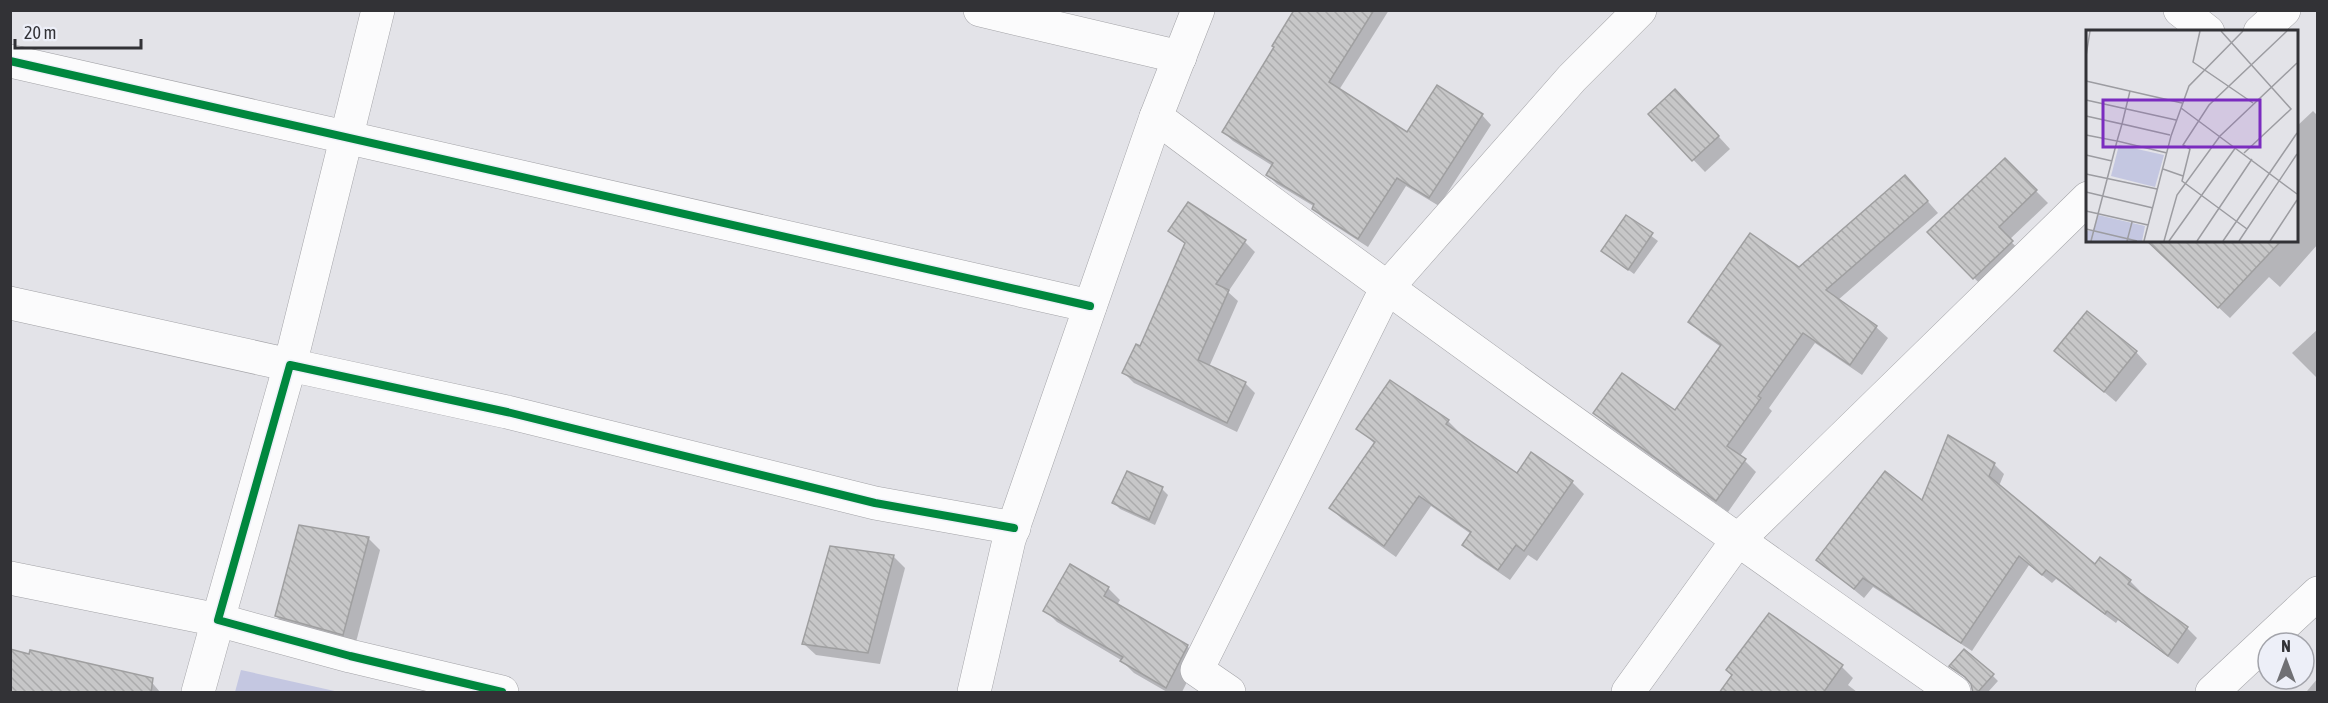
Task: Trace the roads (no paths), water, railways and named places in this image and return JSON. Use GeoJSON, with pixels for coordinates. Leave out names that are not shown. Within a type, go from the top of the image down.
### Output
{"type":"FeatureCollection","features":[{"type":"Feature","properties":{"kind":"street"},"geometry":{"type":"LineString","coordinates":[[198,693],[290,364],[378,10]]}},
{"type":"Feature","properties":{"kind":"street"},"geometry":{"type":"LineString","coordinates":[[980,10],[1180,57]]}},
{"type":"Feature","properties":{"kind":"street"},"geometry":{"type":"LineString","coordinates":[[974,693],[1009,540],[1156,117],[1198,10]]}},
{"type":"Feature","properties":{"kind":"street"},"geometry":{"type":"LineString","coordinates":[[1229,693],[1197,670],[1386,289],[1572,78],[1640,10]]}},
{"type":"Feature","properties":{"kind":"street"},"geometry":{"type":"LineString","coordinates":[[2180,10],[2205,30]]}},
{"type":"Feature","properties":{"kind":"street"},"geometry":{"type":"LineString","coordinates":[[2262,30],[2284,10]]}},
{"type":"Feature","properties":{"kind":"street"},"geometry":{"type":"LineString","coordinates":[[10,61],[1090,306]]}},
{"type":"Feature","properties":{"kind":"street"},"geometry":{"type":"LineString","coordinates":[[1156,117],[1386,289],[1737,541],[1954,693]]}},
{"type":"Feature","properties":{"kind":"street"},"geometry":{"type":"LineString","coordinates":[[1628,693],[1737,541],[2086,200]]}},
{"type":"Feature","properties":{"kind":"street"},"geometry":{"type":"LineString","coordinates":[[10,303],[507,412],[875,502],[1014,528]]}},
{"type":"Feature","properties":{"kind":"street"},"geometry":{"type":"LineString","coordinates":[[10,578],[218,620],[350,656],[502,693]]}},
{"type":"Feature","properties":{"kind":"street"},"geometry":{"type":"LineString","coordinates":[[2212,693],[2318,593]]}}]}
